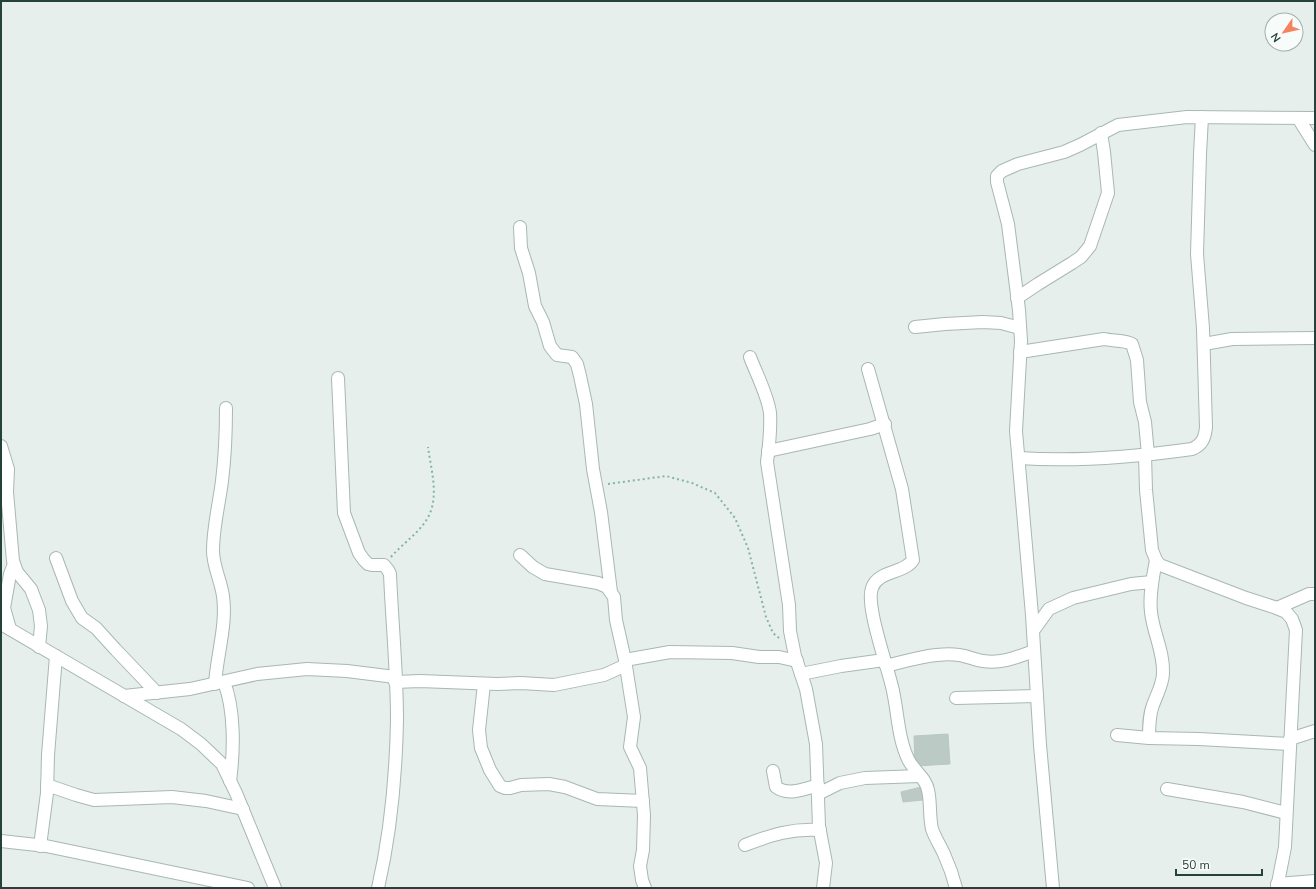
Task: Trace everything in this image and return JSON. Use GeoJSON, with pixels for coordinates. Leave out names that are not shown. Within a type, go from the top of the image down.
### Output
{"type":"FeatureCollection","features":[{"type":"Feature","properties":{"kind":"street"},"geometry":{"type":"LineString","coordinates":[[1053,888],[1040,745],[1033,631],[1016,431],[1020,352],[1018,298],[1008,224],[997,182],[997,176],[1002,171],[1018,164],[1064,152],[1118,125],[1187,117],[1315,118]]}},
{"type":"Feature","properties":{"kind":"street"},"geometry":{"type":"LineString","coordinates":[[1019,458],[1044,459],[1147,455],[1198,447],[1206,435],[1204,344],[1197,254],[1202,117]]}},
{"type":"Feature","properties":{"kind":"street"},"geometry":{"type":"LineString","coordinates":[[1298,118],[1315,145]]}},
{"type":"Feature","properties":{"kind":"street"},"geometry":{"type":"LineString","coordinates":[[1018,298],[1072,264],[1081,257],[1090,246],[1108,193],[1101,133]]}},
{"type":"Feature","properties":{"kind":"street"},"geometry":{"type":"LineString","coordinates":[[520,227],[521,248],[529,273],[535,306],[543,322],[550,346],[557,355],[572,357],[577,364],[586,404],[611,592]]}},
{"type":"Feature","properties":{"kind":"street"},"geometry":{"type":"LineString","coordinates":[[915,327],[966,322],[1001,322],[1020,328]]}},
{"type":"Feature","properties":{"kind":"street"},"geometry":{"type":"LineString","coordinates":[[1204,344],[1232,339],[1315,338]]}},
{"type":"Feature","properties":{"kind":"street"},"geometry":{"type":"LineString","coordinates":[[1020,352],[1104,339],[1127,341],[1132,344],[1137,360],[1140,402],[1145,422],[1149,526],[1152,550],[1156,560],[1160,565],[1246,598],[1277,608],[1286,612],[1292,619],[1296,630],[1285,848],[1277,886],[1315,881]]}},
{"type":"Feature","properties":{"kind":"street"},"geometry":{"type":"LineString","coordinates":[[750,357],[770,412],[767,462],[789,605],[790,631],[797,661],[806,689],[816,744],[820,830],[826,863],[823,888]]}},
{"type":"Feature","properties":{"kind":"street"},"geometry":{"type":"LineString","coordinates":[[868,369],[885,424],[902,489],[913,560],[910,564],[874,582],[871,589],[871,604],[897,711],[900,736],[909,760],[928,788],[932,829],[951,870],[956,888]]}},
{"type":"Feature","properties":{"kind":"street"},"geometry":{"type":"LineString","coordinates":[[338,378],[344,514],[359,553],[364,560],[368,564],[384,565],[390,574],[397,719],[394,777],[387,837],[378,888]]}},
{"type":"Feature","properties":{"kind":"street"},"geometry":{"type":"LineString","coordinates":[[226,408],[224,455],[214,531],[213,553],[223,596],[223,627],[216,668],[219,683],[227,691],[233,758],[230,781]]}},
{"type":"Feature","properties":{"kind":"street"},"geometry":{"type":"LineString","coordinates":[[768,451],[885,424]]}},
{"type":"Feature","properties":{"kind":"street"},"geometry":{"type":"LineString","coordinates":[[1,446],[8,469],[7,492],[14,564],[17,572],[31,589],[39,610],[41,626],[39,647]]}},
{"type":"Feature","properties":{"kind":"street"},"geometry":{"type":"LineString","coordinates":[[520,555],[533,567],[545,574],[598,583],[607,587],[614,597],[616,620],[626,662],[634,717],[630,747],[640,768],[644,815],[643,850],[640,866],[645,888]]}},
{"type":"Feature","properties":{"kind":"street"},"geometry":{"type":"LineString","coordinates":[[56,558],[72,601],[82,618],[96,628],[157,693]]}},
{"type":"Feature","properties":{"kind":"street"},"geometry":{"type":"LineString","coordinates":[[1149,738],[1153,706],[1163,673],[1162,659],[1151,612],[1152,582],[1156,560]]}},
{"type":"Feature","properties":{"kind":"street"},"geometry":{"type":"LineString","coordinates":[[14,564],[10,574],[4,608],[4,628],[56,656],[181,729],[201,744],[222,764],[243,809],[274,888]]}},
{"type":"Feature","properties":{"kind":"street"},"geometry":{"type":"LineString","coordinates":[[1033,631],[1049,609],[1074,598],[1131,584],[1152,582]]}},
{"type":"Feature","properties":{"kind":"street"},"geometry":{"type":"LineString","coordinates":[[1277,608],[1309,594],[1315,594]]}},
{"type":"Feature","properties":{"kind":"street"},"geometry":{"type":"LineString","coordinates":[[801,674],[840,666],[885,663],[942,655],[960,655],[983,661],[1007,661],[1034,651]]}},
{"type":"Feature","properties":{"kind":"street"},"geometry":{"type":"LineString","coordinates":[[124,696],[190,689],[257,674],[307,669],[347,672],[395,680],[484,684],[554,684],[604,675],[626,662],[670,652],[732,653],[759,657],[779,657],[797,661]]}},
{"type":"Feature","properties":{"kind":"street"},"geometry":{"type":"LineString","coordinates":[[40,846],[47,785],[56,656]]}},
{"type":"Feature","properties":{"kind":"street"},"geometry":{"type":"LineString","coordinates":[[484,684],[479,730],[481,748],[490,770],[500,786],[510,788],[522,785],[549,784],[566,787],[597,799],[643,801]]}},
{"type":"Feature","properties":{"kind":"street"},"geometry":{"type":"LineString","coordinates":[[956,698],[1037,696]]}},
{"type":"Feature","properties":{"kind":"street"},"geometry":{"type":"LineString","coordinates":[[1118,735],[1149,738],[1290,741],[1315,731]]}},
{"type":"Feature","properties":{"kind":"street"},"geometry":{"type":"LineString","coordinates":[[773,771],[776,787],[780,790],[797,791],[818,790],[840,783],[865,778],[920,776]]}},
{"type":"Feature","properties":{"kind":"street"},"geometry":{"type":"LineString","coordinates":[[47,785],[94,800],[172,797],[243,809]]}},
{"type":"Feature","properties":{"kind":"street"},"geometry":{"type":"LineString","coordinates":[[1167,789],[1243,802],[1286,813]]}},
{"type":"Feature","properties":{"kind":"street"},"geometry":{"type":"LineString","coordinates":[[745,844],[786,831],[804,829],[820,830]]}},
{"type":"Feature","properties":{"kind":"street"},"geometry":{"type":"LineString","coordinates":[[1,841],[40,846],[248,888]]}},
{"type":"Feature","properties":{"kind":"path"},"geometry":{"type":"LineString","coordinates":[[384,565],[427,520],[433,508],[434,487],[428,447]]}},
{"type":"Feature","properties":{"kind":"path"},"geometry":{"type":"LineString","coordinates":[[596,486],[666,476],[692,483],[715,493],[735,518],[748,548],[766,618],[773,633],[778,638],[792,641]]}},
{"type":"Feature","properties":{"kind":"building"},"geometry":{"type":"Polygon","coordinates":[[[948,734],[950,764],[915,766],[914,736],[948,734]]]}},
{"type":"Feature","properties":{"kind":"building"},"geometry":{"type":"Polygon","coordinates":[[[921,787],[923,800],[903,802],[901,792],[921,787]]]}}]}
